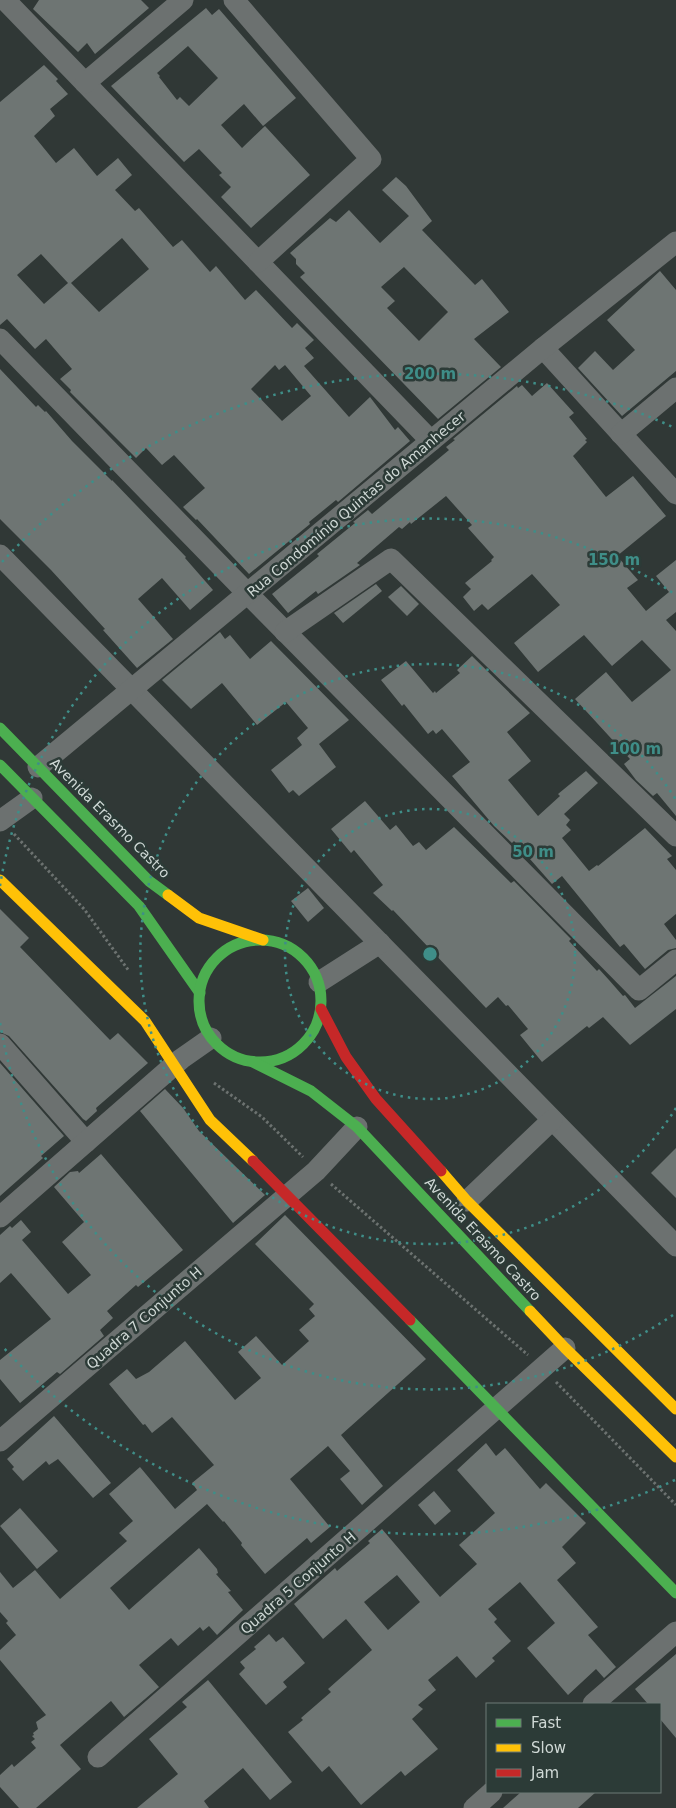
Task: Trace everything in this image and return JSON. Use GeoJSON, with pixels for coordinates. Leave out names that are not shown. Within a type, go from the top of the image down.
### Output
{"type":"FeatureCollection","features":[{"type":"Feature","properties":{"kind":"main road","name":"Avenida Erasmo Castro"},"geometry":{"type":"LineString","coordinates":[[0,728],[149,881],[199,918],[263,940]]}},
{"type":"Feature","properties":{"kind":"main road"},"geometry":{"type":"LineString","coordinates":[[0,765],[139,906],[200,993]]}},
{"type":"Feature","properties":{"kind":"main road"},"geometry":{"type":"LineString","coordinates":[[0,880],[145,1021],[210,1120],[288,1195],[676,1593]]}},
{"type":"Feature","properties":{"kind":"main road"},"geometry":{"type":"LineString","coordinates":[[263,940],[282,943],[298,952],[311,966],[319,982],[321,1009],[314,1032],[298,1050],[277,1060],[253,1062],[230,1054],[211,1038],[199,1009],[200,993],[206,972],[221,954],[241,943],[263,940]]}},
{"type":"Feature","properties":{"kind":"main road","name":"Avenida Erasmo Castro"},"geometry":{"type":"LineString","coordinates":[[321,1009],[346,1057],[376,1099],[467,1201],[676,1409]]}},
{"type":"Feature","properties":{"kind":"main road","name":"Avenida Erasmo Castro"},"geometry":{"type":"LineString","coordinates":[[253,1062],[311,1091],[356,1127],[565,1348],[676,1458]]}},
{"type":"Feature","properties":{"kind":"street"},"geometry":{"type":"LineString","coordinates":[[5,0],[431,441]]}},
{"type":"Feature","properties":{"kind":"street"},"geometry":{"type":"LineString","coordinates":[[85,83],[183,0]]}},
{"type":"Feature","properties":{"kind":"street"},"geometry":{"type":"LineString","coordinates":[[234,0],[371,159],[258,262]]}},
{"type":"Feature","properties":{"kind":"street","name":"Rua Condomínio Quintas do Amanhecer"},"geometry":{"type":"LineString","coordinates":[[38,767],[543,348],[676,242]]}},
{"type":"Feature","properties":{"kind":"street"},"geometry":{"type":"LineString","coordinates":[[0,339],[285,632],[638,990],[676,960]]}},
{"type":"Feature","properties":{"kind":"street"},"geometry":{"type":"LineString","coordinates":[[543,348],[676,494]]}},
{"type":"Feature","properties":{"kind":"street"},"geometry":{"type":"LineString","coordinates":[[621,434],[676,388]]}},
{"type":"Feature","properties":{"kind":"street"},"geometry":{"type":"LineString","coordinates":[[0,555],[676,1246]]}},
{"type":"Feature","properties":{"kind":"street"},"geometry":{"type":"LineString","coordinates":[[285,632],[391,559],[676,836]]}},
{"type":"Feature","properties":{"kind":"street"},"geometry":{"type":"LineString","coordinates":[[0,821],[32,798]]}},
{"type":"Feature","properties":{"kind":"street"},"geometry":{"type":"LineString","coordinates":[[319,982],[380,943]]}},
{"type":"Feature","properties":{"kind":"street"},"geometry":{"type":"LineString","coordinates":[[0,1217],[174,1065],[211,1038]]}},
{"type":"Feature","properties":{"kind":"street"},"geometry":{"type":"LineString","coordinates":[[0,1044],[86,1142]]}},
{"type":"Feature","properties":{"kind":"street"},"geometry":{"type":"LineString","coordinates":[[467,1201],[552,1120]]}},
{"type":"Feature","properties":{"kind":"street","name":"Quadra 7 Conjunto H"},"geometry":{"type":"LineString","coordinates":[[0,1442],[316,1171],[356,1127]]}},
{"type":"Feature","properties":{"kind":"street","name":"Quadra 5 Conjunto H"},"geometry":{"type":"LineString","coordinates":[[98,1757],[565,1348]]}},
{"type":"Feature","properties":{"kind":"street"},"geometry":{"type":"LineString","coordinates":[[594,1703],[676,1632]]}},
{"type":"Feature","properties":{"kind":"street"},"geometry":{"type":"LineString","coordinates":[[474,1808],[491,1793]]}},
{"type":"Feature","properties":{"kind":"building"},"geometry":{"type":"Polygon","coordinates":[[[39,0],[141,0],[149,8],[95,54],[87,43],[78,52],[33,9],[39,0]]]}},
{"type":"Feature","properties":{"kind":"building"},"geometry":{"type":"Polygon","coordinates":[[[206,8],[212,15],[219,9],[296,98],[263,126],[244,104],[221,125],[242,148],[265,126],[310,175],[251,228],[221,197],[231,187],[219,175],[222,173],[199,149],[184,162],[111,86],[206,8]],[[188,46],[157,73],[177,100],[180,97],[189,106],[218,78],[188,46]]]}},
{"type":"Feature","properties":{"kind":"building"},"geometry":{"type":"Polygon","coordinates":[[[44,65],[58,79],[56,81],[68,94],[50,109],[55,116],[34,136],[56,163],[74,148],[97,176],[118,158],[132,175],[115,190],[135,211],[139,208],[173,247],[182,240],[210,272],[216,266],[245,300],[256,290],[292,328],[297,323],[314,340],[305,348],[314,358],[304,366],[349,417],[370,397],[395,430],[398,427],[410,441],[338,502],[336,500],[309,522],[310,524],[249,574],[197,519],[183,507],[205,488],[174,455],[162,465],[146,448],[136,458],[70,392],[71,390],[60,379],[72,369],[46,339],[35,349],[7,319],[0,325],[0,102],[44,65]],[[122,238],[71,283],[99,312],[149,269],[122,238]],[[41,254],[17,275],[44,304],[68,283],[41,254]],[[275,365],[251,389],[282,421],[311,396],[285,365],[279,370],[275,365]]]}},
{"type":"Feature","properties":{"kind":"building"},"geometry":{"type":"Polygon","coordinates":[[[396,177],[406,186],[432,221],[422,230],[475,285],[482,279],[509,312],[474,339],[501,367],[438,419],[300,277],[305,273],[296,264],[296,259],[290,253],[330,218],[336,222],[349,210],[380,243],[409,216],[382,190],[396,177]],[[404,267],[381,287],[395,301],[387,308],[419,341],[448,312],[404,267]]]}},
{"type":"Feature","properties":{"kind":"building"},"geometry":{"type":"Polygon","coordinates":[[[660,271],[676,290],[676,371],[622,416],[578,368],[595,351],[613,370],[635,350],[607,320],[660,271]]]}},
{"type":"Feature","properties":{"kind":"building"},"geometry":{"type":"Polygon","coordinates":[[[0,369],[36,407],[38,405],[46,411],[72,441],[186,557],[213,590],[190,610],[162,578],[138,599],[173,639],[137,668],[103,630],[105,629],[51,570],[0,519],[0,369]]]}},
{"type":"Feature","properties":{"kind":"building"},"geometry":{"type":"Polygon","coordinates":[[[547,383],[574,413],[569,417],[587,439],[585,440],[587,442],[573,456],[606,497],[633,476],[666,516],[617,556],[638,580],[627,588],[646,611],[669,592],[656,576],[676,560],[676,612],[666,620],[676,631],[676,816],[657,793],[653,796],[636,780],[624,764],[630,759],[575,699],[606,672],[632,702],[671,670],[642,640],[612,666],[584,635],[538,672],[514,643],[560,605],[532,574],[488,610],[482,604],[474,611],[463,597],[471,589],[465,583],[492,561],[494,557],[468,528],[472,525],[446,496],[411,524],[410,522],[402,529],[399,527],[357,563],[360,565],[318,594],[316,591],[288,613],[272,594],[319,556],[317,554],[355,523],[353,522],[368,510],[372,514],[449,450],[446,447],[455,440],[453,439],[517,386],[518,388],[522,385],[532,396],[547,383]]]}},
{"type":"Feature","properties":{"kind":"building"},"geometry":{"type":"Polygon","coordinates":[[[376,584],[382,591],[343,623],[334,613],[376,584]]]}},
{"type":"Feature","properties":{"kind":"building"},"geometry":{"type":"Polygon","coordinates":[[[401,586],[419,604],[407,616],[388,597],[401,586]]]}},
{"type":"Feature","properties":{"kind":"building"},"geometry":{"type":"Polygon","coordinates":[[[220,632],[225,639],[230,635],[250,659],[271,641],[349,720],[319,744],[336,767],[299,796],[293,790],[289,793],[271,770],[302,745],[297,738],[308,728],[286,702],[257,725],[222,683],[191,709],[162,680],[220,632]]]}},
{"type":"Feature","properties":{"kind":"building"},"geometry":{"type":"Polygon","coordinates":[[[472,656],[530,713],[507,732],[531,761],[508,780],[538,816],[560,796],[558,794],[586,771],[598,783],[564,814],[570,820],[566,825],[571,830],[562,838],[589,871],[598,866],[645,828],[672,856],[667,859],[676,870],[676,914],[664,924],[676,940],[676,948],[668,950],[645,969],[624,944],[620,947],[562,876],[552,884],[514,841],[512,843],[494,826],[452,776],[470,762],[442,729],[436,734],[433,730],[428,734],[404,704],[402,706],[381,680],[406,661],[433,693],[435,691],[436,693],[460,673],[457,670],[472,656]]]}},
{"type":"Feature","properties":{"kind":"building"},"geometry":{"type":"Polygon","coordinates":[[[365,801],[390,830],[396,825],[413,846],[419,842],[426,850],[454,827],[511,883],[514,881],[571,939],[569,941],[597,971],[599,969],[635,1008],[676,976],[676,1009],[630,1045],[603,1017],[589,1028],[587,1026],[542,1062],[520,1035],[528,1029],[508,1005],[506,1006],[498,997],[486,1008],[393,910],[373,893],[383,885],[354,850],[351,853],[331,829],[365,801]]]}},
{"type":"Feature","properties":{"kind":"building"},"geometry":{"type":"Polygon","coordinates":[[[308,888],[324,908],[308,922],[291,901],[308,888]]]}},
{"type":"Feature","properties":{"kind":"building"},"geometry":{"type":"Polygon","coordinates":[[[0,909],[29,938],[20,947],[110,1040],[118,1033],[148,1063],[96,1108],[97,1111],[86,1121],[9,1036],[0,1032],[0,909]]]}},
{"type":"Feature","properties":{"kind":"building"},"geometry":{"type":"Polygon","coordinates":[[[0,1063],[64,1136],[41,1156],[43,1158],[0,1196],[0,1063]]]}},
{"type":"Feature","properties":{"kind":"building"},"geometry":{"type":"Polygon","coordinates":[[[165,1089],[183,1108],[199,1131],[265,1195],[233,1223],[140,1111],[165,1089]]]}},
{"type":"Feature","properties":{"kind":"building"},"geometry":{"type":"Polygon","coordinates":[[[676,1148],[676,1198],[651,1173],[676,1148]]]}},
{"type":"Feature","properties":{"kind":"building"},"geometry":{"type":"Polygon","coordinates":[[[101,1154],[183,1250],[138,1287],[136,1285],[107,1311],[113,1318],[100,1330],[104,1336],[60,1374],[57,1372],[20,1403],[0,1379],[0,1360],[51,1319],[11,1273],[0,1283],[0,1235],[10,1226],[12,1228],[21,1220],[31,1232],[22,1240],[68,1294],[91,1275],[62,1242],[84,1222],[54,1187],[70,1172],[78,1171],[79,1173],[101,1154]]]}},
{"type":"Feature","properties":{"kind":"building"},"geometry":{"type":"Polygon","coordinates":[[[285,1215],[426,1359],[341,1435],[383,1486],[362,1505],[340,1479],[350,1471],[328,1446],[290,1479],[330,1527],[311,1543],[307,1538],[265,1574],[224,1521],[207,1504],[110,1588],[129,1610],[199,1548],[217,1569],[218,1573],[216,1574],[231,1591],[228,1592],[243,1610],[217,1635],[209,1626],[203,1631],[200,1627],[178,1646],[171,1638],[139,1665],[159,1687],[124,1717],[111,1701],[60,1745],[81,1769],[36,1808],[19,1808],[0,1787],[0,1775],[12,1764],[14,1767],[36,1748],[31,1742],[35,1739],[32,1736],[34,1735],[33,1733],[38,1729],[36,1722],[46,1715],[0,1660],[0,1650],[16,1635],[0,1612],[0,1572],[13,1588],[35,1570],[60,1599],[127,1541],[119,1533],[133,1521],[109,1494],[140,1467],[175,1509],[197,1490],[192,1483],[214,1465],[172,1417],[152,1433],[109,1384],[127,1369],[136,1379],[149,1372],[185,1341],[235,1400],[261,1378],[238,1352],[256,1336],[282,1365],[309,1341],[299,1330],[315,1316],[309,1309],[314,1304],[255,1244],[285,1215]]]}},
{"type":"Feature","properties":{"kind":"building"},"geometry":{"type":"Polygon","coordinates":[[[54,1416],[111,1483],[93,1498],[58,1459],[49,1465],[46,1461],[23,1481],[12,1469],[14,1467],[7,1459],[54,1416]]]}},
{"type":"Feature","properties":{"kind":"building"},"geometry":{"type":"Polygon","coordinates":[[[486,1443],[496,1456],[505,1448],[540,1489],[546,1483],[586,1523],[562,1547],[576,1563],[557,1580],[598,1627],[588,1635],[616,1667],[604,1678],[596,1669],[568,1695],[527,1648],[555,1623],[520,1582],[488,1609],[497,1619],[494,1622],[511,1641],[492,1658],[495,1661],[476,1678],[457,1656],[428,1680],[436,1690],[418,1705],[423,1709],[412,1719],[438,1749],[405,1776],[401,1771],[361,1805],[329,1766],[322,1772],[288,1732],[331,1692],[328,1689],[372,1650],[346,1619],[323,1639],[294,1604],[335,1568],[337,1571],[370,1543],[368,1541],[382,1529],[440,1597],[477,1564],[459,1545],[495,1513],[457,1470],[486,1443]],[[397,1575],[364,1602],[388,1630],[420,1602],[397,1575]]]}},
{"type":"Feature","properties":{"kind":"building"},"geometry":{"type":"Polygon","coordinates":[[[434,1491],[451,1511],[435,1525],[418,1505],[434,1491]]]}},
{"type":"Feature","properties":{"kind":"building"},"geometry":{"type":"Polygon","coordinates":[[[20,1508],[58,1551],[37,1569],[0,1526],[20,1508]]]}},
{"type":"Feature","properties":{"kind":"building"},"geometry":{"type":"Polygon","coordinates":[[[269,1634],[276,1642],[283,1637],[305,1663],[283,1682],[287,1687],[266,1705],[239,1674],[245,1668],[240,1662],[256,1649],[254,1647],[269,1634]]]}},
{"type":"Feature","properties":{"kind":"building"},"geometry":{"type":"Polygon","coordinates":[[[676,1654],[676,1738],[661,1720],[661,1703],[647,1703],[635,1689],[676,1654]]]}},
{"type":"Feature","properties":{"kind":"building"},"geometry":{"type":"Polygon","coordinates":[[[208,1680],[292,1782],[270,1800],[243,1768],[204,1801],[209,1808],[137,1808],[178,1774],[149,1739],[187,1707],[182,1702],[208,1680]]]}},
{"type":"Feature","properties":{"kind":"building"},"geometry":{"type":"Polygon","coordinates":[[[520,1793],[595,1793],[578,1808],[503,1808],[520,1793]]]}},
{"type":"Feature","properties":{"kind":"traffic: fast"},"geometry":{"type":"LineString","coordinates":[[0,728],[149,881],[168,895]]}},
{"type":"Feature","properties":{"kind":"traffic: fast"},"geometry":{"type":"LineString","coordinates":[[0,765],[139,906],[200,993]]}},
{"type":"Feature","properties":{"kind":"traffic: fast"},"geometry":{"type":"LineString","coordinates":[[260,940],[272,941],[283,945],[294,950],[303,958],[311,967],[316,978],[320,989],[321,1001],[320,1013],[316,1024],[311,1035],[303,1044],[294,1052],[283,1057],[272,1061],[260,1062],[248,1061],[237,1057],[226,1052],[217,1044],[209,1035],[204,1024],[200,1013],[199,1001],[200,989],[204,978],[209,967],[217,958],[226,950],[237,945],[248,941],[260,940]]}},
{"type":"Feature","properties":{"kind":"traffic: fast"},"geometry":{"type":"LineString","coordinates":[[253,1062],[311,1091],[357,1127],[530,1311]]}},
{"type":"Feature","properties":{"kind":"traffic: fast"},"geometry":{"type":"LineString","coordinates":[[410,1320],[676,1593]]}},
{"type":"Feature","properties":{"kind":"traffic: slow"},"geometry":{"type":"LineString","coordinates":[[0,880],[145,1021],[210,1120],[253,1161]]}},
{"type":"Feature","properties":{"kind":"traffic: slow"},"geometry":{"type":"LineString","coordinates":[[168,895],[199,918],[263,940]]}},
{"type":"Feature","properties":{"kind":"traffic: slow"},"geometry":{"type":"LineString","coordinates":[[441,1171],[467,1201],[676,1409]]}},
{"type":"Feature","properties":{"kind":"traffic: slow"},"geometry":{"type":"LineString","coordinates":[[530,1311],[676,1457]]}},
{"type":"Feature","properties":{"kind":"traffic: jam"},"geometry":{"type":"LineString","coordinates":[[321,1009],[346,1057],[376,1099],[441,1171]]}},
{"type":"Feature","properties":{"kind":"traffic: jam"},"geometry":{"type":"LineString","coordinates":[[253,1161],[410,1320]]}}]}
